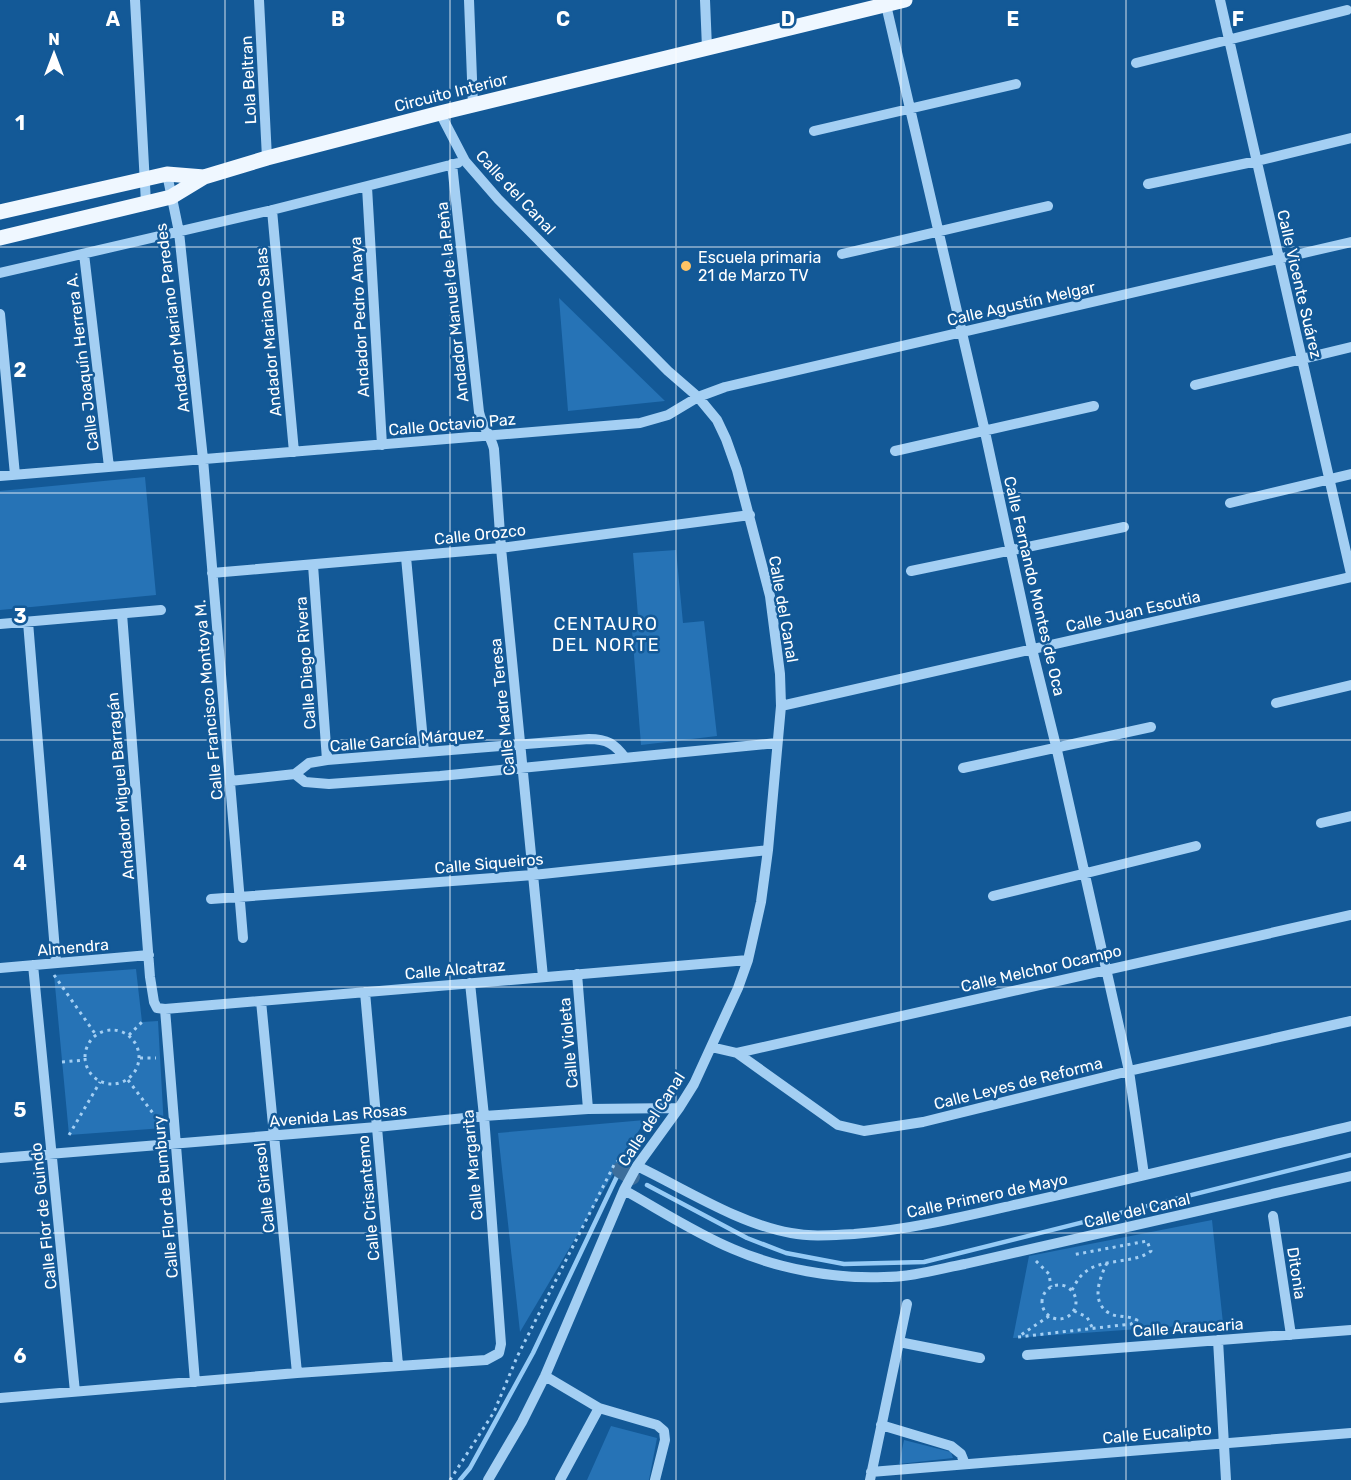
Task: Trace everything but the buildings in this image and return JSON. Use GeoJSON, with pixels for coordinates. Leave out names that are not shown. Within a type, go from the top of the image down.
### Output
{"type":"FeatureCollection","features":[{"type":"Feature","properties":{"kind":"main road","name":"Circuito Interior"},"geometry":{"type":"LineString","coordinates":[[0,238],[171,197],[204,177],[267,158],[440,113],[905,0]]}},
{"type":"Feature","properties":{"kind":"main road","name":"Circuito Interior"},"geometry":{"type":"LineString","coordinates":[[0,212],[167,174],[204,177]]}},
{"type":"Feature","properties":{"kind":"street"},"geometry":{"type":"LineString","coordinates":[[135,0],[146,203]]}},
{"type":"Feature","properties":{"kind":"street","name":"Lola Beltran"},"geometry":{"type":"LineString","coordinates":[[259,0],[267,158]]}},
{"type":"Feature","properties":{"kind":"street"},"geometry":{"type":"LineString","coordinates":[[469,0],[473,105]]}},
{"type":"Feature","properties":{"kind":"street"},"geometry":{"type":"LineString","coordinates":[[705,0],[707,48]]}},
{"type":"Feature","properties":{"kind":"street","name":"Calle Vicente Suárez"},"geometry":{"type":"LineString","coordinates":[[1220,0],[1351,575]]}},
{"type":"Feature","properties":{"kind":"street","name":"Calle Fernando Montes de Oca"},"geometry":{"type":"LineString","coordinates":[[886,5],[985,432],[1128,1071],[1144,1175]]}},
{"type":"Feature","properties":{"kind":"street"},"geometry":{"type":"LineString","coordinates":[[1136,63],[1347,10]]}},
{"type":"Feature","properties":{"kind":"street"},"geometry":{"type":"LineString","coordinates":[[814,131],[1016,84]]}},
{"type":"Feature","properties":{"kind":"street","name":"Calle del Canal"},"geometry":{"type":"LineString","coordinates":[[440,113],[465,161],[506,207],[668,370],[698,397],[717,420],[726,439],[750,515],[770,596],[779,664],[781,706],[761,902],[748,960],[738,988],[694,1084],[637,1166],[624,1190],[545,1376],[522,1422],[488,1480]]}},
{"type":"Feature","properties":{"kind":"street"},"geometry":{"type":"LineString","coordinates":[[1148,184],[1351,138]]}},
{"type":"Feature","properties":{"kind":"street"},"geometry":{"type":"LineString","coordinates":[[0,273],[272,210],[465,161]]}},
{"type":"Feature","properties":{"kind":"street","name":"Andador Manuel de la Peña"},"geometry":{"type":"LineString","coordinates":[[452,164],[479,412],[488,436]]}},
{"type":"Feature","properties":{"kind":"street","name":"Andador Mariano Paredes"},"geometry":{"type":"LineString","coordinates":[[167,174],[178,232],[203,459]]}},
{"type":"Feature","properties":{"kind":"street","name":"Andador Pedro Anaya"},"geometry":{"type":"LineString","coordinates":[[366,187],[382,445]]}},
{"type":"Feature","properties":{"kind":"street"},"geometry":{"type":"LineString","coordinates":[[842,254],[1048,206]]}},
{"type":"Feature","properties":{"kind":"street","name":"Andador Mariano Salas"},"geometry":{"type":"LineString","coordinates":[[272,210],[294,452]]}},
{"type":"Feature","properties":{"kind":"street","name":"Calle Agustín Melgar"},"geometry":{"type":"LineString","coordinates":[[698,397],[725,387],[1351,242]]}},
{"type":"Feature","properties":{"kind":"street","name":"Calle Joaquín Herrera A."},"geometry":{"type":"LineString","coordinates":[[84,254],[109,467]]}},
{"type":"Feature","properties":{"kind":"street"},"geometry":{"type":"LineString","coordinates":[[0,314],[15,475]]}},
{"type":"Feature","properties":{"kind":"street"},"geometry":{"type":"LineString","coordinates":[[1195,385],[1351,347]]}},
{"type":"Feature","properties":{"kind":"street","name":"Calle Octavio Paz"},"geometry":{"type":"LineString","coordinates":[[0,476],[640,423],[668,415],[698,397]]}},
{"type":"Feature","properties":{"kind":"street"},"geometry":{"type":"LineString","coordinates":[[895,450],[985,432],[1094,406]]}},
{"type":"Feature","properties":{"kind":"street","name":"Calle Madre Teresa"},"geometry":{"type":"LineString","coordinates":[[488,436],[492,440],[494,450],[501,548],[543,977]]}},
{"type":"Feature","properties":{"kind":"street","name":"Calle Francisco Montoya M."},"geometry":{"type":"LineString","coordinates":[[203,459],[243,938]]}},
{"type":"Feature","properties":{"kind":"street"},"geometry":{"type":"LineString","coordinates":[[1230,503],[1351,474]]}},
{"type":"Feature","properties":{"kind":"street","name":"Calle Orozco"},"geometry":{"type":"LineString","coordinates":[[212,573],[501,548],[750,515]]}},
{"type":"Feature","properties":{"kind":"street"},"geometry":{"type":"LineString","coordinates":[[910,571],[1124,527]]}},
{"type":"Feature","properties":{"kind":"street"},"geometry":{"type":"LineString","coordinates":[[406,557],[423,752]]}},
{"type":"Feature","properties":{"kind":"street","name":"Calle Diego Rivera"},"geometry":{"type":"LineString","coordinates":[[313,565],[327,760]]}},
{"type":"Feature","properties":{"kind":"street","name":"Calle Juan Escutia"},"geometry":{"type":"LineString","coordinates":[[781,706],[1351,575]]}},
{"type":"Feature","properties":{"kind":"street"},"geometry":{"type":"LineString","coordinates":[[0,624],[161,610]]}},
{"type":"Feature","properties":{"kind":"street","name":"Andador Miguel Barragán"},"geometry":{"type":"LineString","coordinates":[[122,614],[153,1002],[157,1008],[165,1009]]}},
{"type":"Feature","properties":{"kind":"street"},"geometry":{"type":"LineString","coordinates":[[28,622],[56,963]]}},
{"type":"Feature","properties":{"kind":"street"},"geometry":{"type":"LineString","coordinates":[[1276,703],[1351,685]]}},
{"type":"Feature","properties":{"kind":"street"},"geometry":{"type":"LineString","coordinates":[[963,768],[1151,727]]}},
{"type":"Feature","properties":{"kind":"street","name":"Calle García Márquez"},"geometry":{"type":"LineString","coordinates":[[230,780],[295,774],[309,763],[327,760],[604,739],[615,744],[625,758]]}},
{"type":"Feature","properties":{"kind":"street","name":"Calle García Márquez"},"geometry":{"type":"LineString","coordinates":[[295,774],[305,782],[329,784],[777,743]]}},
{"type":"Feature","properties":{"kind":"street"},"geometry":{"type":"LineString","coordinates":[[1321,823],[1351,816]]}},
{"type":"Feature","properties":{"kind":"street"},"geometry":{"type":"LineString","coordinates":[[993,896],[1197,846]]}},
{"type":"Feature","properties":{"kind":"street","name":"Calle Siqueiros"},"geometry":{"type":"LineString","coordinates":[[212,899],[533,875],[768,850]]}},
{"type":"Feature","properties":{"kind":"street","name":"Calle Melchor Ocampo"},"geometry":{"type":"LineString","coordinates":[[737,1053],[1351,915]]}},
{"type":"Feature","properties":{"kind":"street","name":"Almendra"},"geometry":{"type":"LineString","coordinates":[[0,968],[149,956]]}},
{"type":"Feature","properties":{"kind":"street","name":"Calle Alcatraz"},"geometry":{"type":"LineString","coordinates":[[165,1009],[748,960]]}},
{"type":"Feature","properties":{"kind":"street","name":"Calle Flor de Guindo"},"geometry":{"type":"LineString","coordinates":[[33,965],[75,1392]]}},
{"type":"Feature","properties":{"kind":"street","name":"Calle Violeta"},"geometry":{"type":"LineString","coordinates":[[577,974],[588,1109]]}},
{"type":"Feature","properties":{"kind":"street","name":"Calle Margarita"},"geometry":{"type":"LineString","coordinates":[[398,1365],[486,1360],[499,1353],[501,1344],[484,1116],[471,983]]}},
{"type":"Feature","properties":{"kind":"street","name":"Calle Crisantemo"},"geometry":{"type":"LineString","coordinates":[[365,992],[398,1365]]}},
{"type":"Feature","properties":{"kind":"street","name":"Calle Girasol"},"geometry":{"type":"LineString","coordinates":[[261,1001],[297,1373]]}},
{"type":"Feature","properties":{"kind":"street","name":"Calle Flor de Bumbury"},"geometry":{"type":"LineString","coordinates":[[165,1009],[195,1382]]}},
{"type":"Feature","properties":{"kind":"street","name":"Calle Leyes de Reforma"},"geometry":{"type":"LineString","coordinates":[[711,1047],[737,1053],[838,1125],[864,1131],[923,1122],[1128,1071],[1351,1021]]}},
{"type":"Feature","properties":{"kind":"street","name":"Avenida Las Rosas"},"geometry":{"type":"LineString","coordinates":[[0,1158],[484,1116],[588,1109],[679,1108]]}},
{"type":"Feature","properties":{"kind":"street","name":"Calle Primero de Mayo"},"geometry":{"type":"LineString","coordinates":[[637,1166],[728,1211],[764,1226],[815,1237],[883,1232],[923,1226],[1351,1126]]}},
{"type":"Feature","properties":{"kind":"street","name":"Calle del Canal"},"geometry":{"type":"LineString","coordinates":[[624,1190],[708,1238],[753,1257],[781,1266],[832,1275],[886,1277],[918,1274],[965,1264],[1351,1176]]}},
{"type":"Feature","properties":{"kind":"street","name":"Ditonia"},"geometry":{"type":"LineString","coordinates":[[1273,1216],[1291,1335]]}},
{"type":"Feature","properties":{"kind":"street"},"geometry":{"type":"LineString","coordinates":[[871,1476],[907,1304]]}},
{"type":"Feature","properties":{"kind":"street","name":"Calle Araucaria"},"geometry":{"type":"LineString","coordinates":[[1027,1354],[1351,1330]]}},
{"type":"Feature","properties":{"kind":"street"},"geometry":{"type":"LineString","coordinates":[[1218,1340],[1226,1480]]}},
{"type":"Feature","properties":{"kind":"street"},"geometry":{"type":"LineString","coordinates":[[899,1342],[980,1358]]}},
{"type":"Feature","properties":{"kind":"street"},"geometry":{"type":"LineString","coordinates":[[0,1398],[398,1365]]}},
{"type":"Feature","properties":{"kind":"street"},"geometry":{"type":"LineString","coordinates":[[545,1376],[599,1407],[657,1425],[664,1431],[665,1440],[655,1480]]}},
{"type":"Feature","properties":{"kind":"street"},"geometry":{"type":"LineString","coordinates":[[560,1480],[599,1407]]}},
{"type":"Feature","properties":{"kind":"street"},"geometry":{"type":"LineString","coordinates":[[881,1425],[951,1446],[961,1454],[965,1464]]}},
{"type":"Feature","properties":{"kind":"street","name":"Calle Eucalipto"},"geometry":{"type":"LineString","coordinates":[[871,1476],[965,1464],[1351,1433]]}},
{"type":"Feature","properties":{"kind":"path"},"geometry":{"type":"LineString","coordinates":[[54,975],[96,1035]]}},
{"type":"Feature","properties":{"kind":"path"},"geometry":{"type":"LineString","coordinates":[[129,1035],[142,1022]]}},
{"type":"Feature","properties":{"kind":"path"},"geometry":{"type":"LineString","coordinates":[[113,1030],[129,1035],[139,1050],[140,1058],[138,1067],[128,1080],[110,1085],[93,1077],[87,1069],[85,1060],[89,1042],[96,1035],[113,1030]]}},
{"type":"Feature","properties":{"kind":"path"},"geometry":{"type":"LineString","coordinates":[[140,1058],[160,1058]]}},
{"type":"Feature","properties":{"kind":"path"},"geometry":{"type":"LineString","coordinates":[[62,1062],[85,1060]]}},
{"type":"Feature","properties":{"kind":"path"},"geometry":{"type":"LineString","coordinates":[[128,1080],[164,1128]]}},
{"type":"Feature","properties":{"kind":"path"},"geometry":{"type":"LineString","coordinates":[[69,1135],[100,1082]]}},
{"type":"Feature","properties":{"kind":"path"},"geometry":{"type":"LineString","coordinates":[[450,1480],[494,1412],[517,1357],[615,1163],[627,1153],[649,1150]]}},
{"type":"Feature","properties":{"kind":"path"},"geometry":{"type":"LineString","coordinates":[[1068,1255],[1147,1241],[1151,1251],[1142,1258],[1107,1263],[1084,1272],[1072,1290]]}},
{"type":"Feature","properties":{"kind":"path"},"geometry":{"type":"LineString","coordinates":[[1046,1259],[1034,1261],[1049,1274],[1051,1287]]}},
{"type":"Feature","properties":{"kind":"path"},"geometry":{"type":"LineString","coordinates":[[1049,1316],[1018,1337],[1131,1324],[1137,1320],[1130,1316],[1111,1314],[1105,1310],[1098,1298],[1098,1281],[1107,1263]]}},
{"type":"Feature","properties":{"kind":"path"},"geometry":{"type":"LineString","coordinates":[[1062,1285],[1072,1290],[1077,1299],[1074,1311],[1059,1320],[1049,1316],[1042,1306],[1044,1294],[1051,1287],[1062,1285]]}},
{"type":"Feature","properties":{"kind":"path"},"geometry":{"type":"LineString","coordinates":[[1074,1311],[1087,1317],[1093,1329]]}},
{"type":"Feature","properties":{"kind":"shaded area"},"geometry":{"type":"Polygon","coordinates":[[[559,298],[665,401],[568,411],[559,298]]]}},
{"type":"Feature","properties":{"kind":"shaded area"},"geometry":{"type":"Polygon","coordinates":[[[145,477],[156,595],[0,610],[0,491],[145,477]]]}},
{"type":"Feature","properties":{"kind":"shaded area"},"geometry":{"type":"Polygon","coordinates":[[[676,550],[683,623],[704,621],[717,736],[641,745],[632,630],[639,629],[633,553],[676,550]]]}},
{"type":"Feature","properties":{"kind":"shaded area"},"geometry":{"type":"Polygon","coordinates":[[[136,969],[142,1022],[158,1021],[164,1128],[69,1135],[54,975],[136,969]]]}},
{"type":"Feature","properties":{"kind":"shaded area"},"geometry":{"type":"Polygon","coordinates":[[[645,1120],[520,1332],[498,1133],[645,1120]]]}},
{"type":"Feature","properties":{"kind":"shaded area"},"geometry":{"type":"Polygon","coordinates":[[[1212,1220],[1223,1323],[1013,1338],[1029,1256],[1212,1220]]]}},
{"type":"Feature","properties":{"kind":"shaded area"},"geometry":{"type":"Polygon","coordinates":[[[611,1426],[657,1438],[649,1480],[587,1480],[611,1426]]]}},
{"type":"Feature","properties":{"kind":"shaded area"},"geometry":{"type":"Polygon","coordinates":[[[904,1440],[951,1452],[953,1458],[899,1464],[904,1440]]]}},
{"type":"Feature","properties":{"kind":"waterway"},"geometry":{"type":"LineString","coordinates":[[647,1185],[747,1238],[786,1253],[844,1264],[924,1262],[1351,1155]]}},
{"type":"Feature","properties":{"kind":"waterway"},"geometry":{"type":"LineString","coordinates":[[460,1480],[470,1468],[533,1353],[620,1170]]}},
{"type":"Feature","properties":{"kind":"waterway"},"geometry":{"type":"LineString","coordinates":[[620,1170],[632,1177]]}},
{"type":"Feature","properties":{"kind":"place","name":"Escuela primaria 21 de Marzo TV"},"geometry":{"type":"Point","coordinates":[686,266]}},
{"type":"Feature","properties":{"kind":"district","name":"CENTAURO DEL NORTE"},"geometry":{"type":"Point","coordinates":[606,634]}}]}
